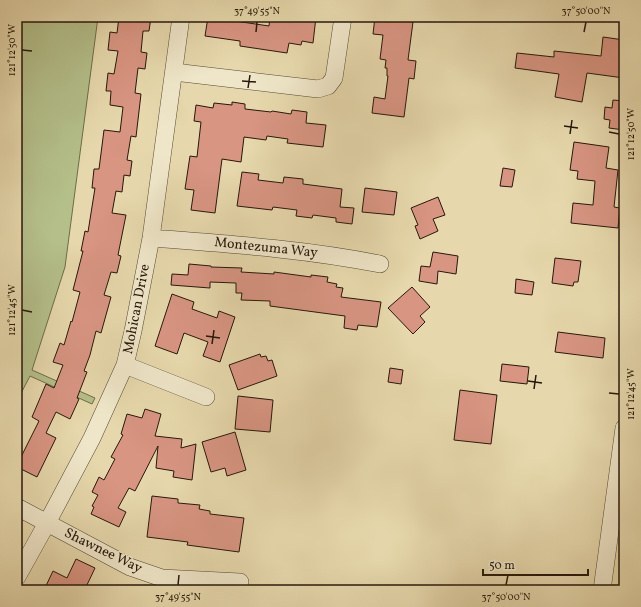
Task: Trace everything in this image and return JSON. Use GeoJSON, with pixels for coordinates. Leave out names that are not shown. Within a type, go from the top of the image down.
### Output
{"type":"FeatureCollection","features":[{"type":"Feature","properties":{"kind":"street","name":"Mohican Drive"},"geometry":{"type":"LineString","coordinates":[[17,577],[92,438],[125,365],[151,238],[181,17]]}},
{"type":"Feature","properties":{"kind":"street"},"geometry":{"type":"LineString","coordinates":[[174,72],[318,89],[328,86],[334,78],[343,17]]}},
{"type":"Feature","properties":{"kind":"street","name":"Montezuma Way"},"geometry":{"type":"LineString","coordinates":[[151,238],[247,245],[339,256],[380,264]]}},
{"type":"Feature","properties":{"kind":"street"},"geometry":{"type":"LineString","coordinates":[[125,365],[206,397]]}},
{"type":"Feature","properties":{"kind":"street"},"geometry":{"type":"LineString","coordinates":[[602,590],[624,428]]}},
{"type":"Feature","properties":{"kind":"street","name":"Shawnee Way"},"geometry":{"type":"LineString","coordinates":[[17,507],[161,584],[240,582]]}},
{"type":"Feature","properties":{"kind":"green space"},"geometry":{"type":"Polygon","coordinates":[[[17,17],[98,17],[65,267],[32,370],[95,398],[92,404],[30,376],[17,401],[17,17]]]}},
{"type":"Feature","properties":{"kind":"building"},"geometry":{"type":"Polygon","coordinates":[[[119,17],[151,17],[149,31],[143,31],[141,52],[147,53],[145,69],[138,68],[135,93],[141,94],[136,137],[131,136],[127,160],[132,161],[130,176],[124,175],[122,192],[116,191],[112,213],[126,215],[118,255],[121,256],[117,273],[111,272],[104,295],[111,297],[101,333],[96,331],[84,371],[87,372],[77,398],[79,399],[70,419],[56,412],[46,433],[56,438],[37,477],[17,467],[17,465],[39,421],[32,417],[46,384],[54,388],[63,365],[53,362],[60,343],[64,345],[80,292],[73,290],[83,251],[81,251],[85,231],[88,232],[95,188],[92,188],[94,169],[99,169],[104,130],[120,132],[123,107],[110,105],[111,91],[106,91],[108,73],[114,74],[118,51],[108,50],[110,32],[117,33],[119,17]]]}},
{"type":"Feature","properties":{"kind":"building"},"geometry":{"type":"Polygon","coordinates":[[[208,17],[269,26],[270,17],[316,17],[313,43],[302,41],[301,45],[289,43],[287,53],[240,46],[240,41],[205,36],[208,17]]]}},
{"type":"Feature","properties":{"kind":"building"},"geometry":{"type":"Polygon","coordinates":[[[375,17],[404,17],[403,21],[413,22],[408,60],[416,61],[414,79],[409,78],[404,117],[372,113],[374,97],[385,99],[388,76],[387,68],[385,68],[386,60],[380,59],[383,35],[373,34],[375,17]]]}},
{"type":"Feature","properties":{"kind":"building"},"geometry":{"type":"Polygon","coordinates":[[[603,37],[624,40],[624,78],[587,73],[582,102],[555,97],[559,74],[515,68],[517,53],[554,57],[554,51],[601,56],[603,37]]]}},
{"type":"Feature","properties":{"kind":"building"},"geometry":{"type":"Polygon","coordinates":[[[613,100],[624,101],[624,130],[609,128],[610,120],[604,119],[605,107],[612,108],[613,100]]]}},
{"type":"Feature","properties":{"kind":"building"},"geometry":{"type":"Polygon","coordinates":[[[232,102],[245,104],[245,109],[291,114],[292,110],[307,112],[306,123],[326,125],[323,147],[287,143],[288,139],[267,136],[266,140],[244,137],[241,162],[222,159],[215,213],[191,210],[194,190],[185,189],[190,156],[197,157],[201,122],[194,121],[196,105],[213,108],[214,103],[232,105],[232,102]]]}},
{"type":"Feature","properties":{"kind":"building"},"geometry":{"type":"Polygon","coordinates":[[[574,142],[609,147],[606,168],[618,170],[614,207],[620,208],[618,228],[571,223],[573,203],[593,205],[595,181],[577,179],[578,171],[570,170],[574,142]]]}},
{"type":"Feature","properties":{"kind":"building"},"geometry":{"type":"Polygon","coordinates":[[[503,168],[515,170],[512,187],[500,186],[503,168]]]}},
{"type":"Feature","properties":{"kind":"building"},"geometry":{"type":"Polygon","coordinates":[[[242,172],[259,174],[258,180],[283,183],[284,177],[303,179],[303,184],[342,189],[340,207],[354,208],[352,224],[336,222],[336,218],[313,215],[312,218],[296,216],[297,210],[273,207],[272,210],[237,206],[242,172]]]}},
{"type":"Feature","properties":{"kind":"building"},"geometry":{"type":"Polygon","coordinates":[[[365,188],[397,192],[394,215],[362,212],[365,188]]]}},
{"type":"Feature","properties":{"kind":"building"},"geometry":{"type":"Polygon","coordinates":[[[438,197],[445,215],[433,219],[438,231],[420,239],[415,226],[418,225],[411,208],[438,197]]]}},
{"type":"Feature","properties":{"kind":"building"},"geometry":{"type":"Polygon","coordinates":[[[433,252],[458,256],[456,274],[438,271],[437,284],[419,281],[421,266],[430,267],[433,252]]]}},
{"type":"Feature","properties":{"kind":"building"},"geometry":{"type":"Polygon","coordinates":[[[555,258],[581,261],[578,282],[574,282],[573,286],[552,283],[555,258]]]}},
{"type":"Feature","properties":{"kind":"building"},"geometry":{"type":"Polygon","coordinates":[[[189,264],[211,267],[242,268],[241,272],[274,274],[274,272],[311,277],[311,275],[328,277],[327,282],[337,284],[336,287],[343,288],[341,297],[381,302],[377,327],[358,325],[357,330],[344,328],[345,316],[270,306],[270,301],[241,300],[242,293],[236,293],[236,283],[210,282],[210,288],[171,285],[172,274],[188,275],[189,264]]]}},
{"type":"Feature","properties":{"kind":"building"},"geometry":{"type":"Polygon","coordinates":[[[516,279],[534,282],[532,295],[515,293],[516,279]]]}},
{"type":"Feature","properties":{"kind":"building"},"geometry":{"type":"Polygon","coordinates":[[[412,287],[430,307],[420,316],[425,322],[413,334],[388,308],[412,287]]]}},
{"type":"Feature","properties":{"kind":"building"},"geometry":{"type":"Polygon","coordinates":[[[172,294],[194,302],[192,309],[217,318],[219,311],[235,317],[220,362],[203,356],[208,342],[184,333],[177,354],[155,346],[172,294]]]}},
{"type":"Feature","properties":{"kind":"building"},"geometry":{"type":"Polygon","coordinates":[[[558,332],[605,338],[603,358],[555,352],[558,332]]]}},
{"type":"Feature","properties":{"kind":"building"},"geometry":{"type":"Polygon","coordinates":[[[260,354],[261,357],[266,356],[268,361],[272,360],[277,376],[238,390],[229,365],[260,354]]]}},
{"type":"Feature","properties":{"kind":"building"},"geometry":{"type":"Polygon","coordinates":[[[502,364],[529,367],[527,384],[500,381],[502,364]]]}},
{"type":"Feature","properties":{"kind":"building"},"geometry":{"type":"Polygon","coordinates":[[[390,368],[403,370],[401,384],[388,382],[390,368]]]}},
{"type":"Feature","properties":{"kind":"building"},"geometry":{"type":"Polygon","coordinates":[[[460,390],[497,395],[491,444],[454,440],[460,390]]]}},
{"type":"Feature","properties":{"kind":"building"},"geometry":{"type":"Polygon","coordinates":[[[238,396],[273,400],[270,432],[235,429],[238,396]]]}},
{"type":"Feature","properties":{"kind":"building"},"geometry":{"type":"Polygon","coordinates":[[[145,409],[161,414],[155,436],[182,439],[181,448],[196,444],[192,480],[173,477],[174,471],[156,468],[158,446],[135,491],[129,488],[118,508],[126,512],[119,527],[91,514],[94,507],[92,506],[98,495],[92,492],[99,477],[104,480],[115,459],[111,457],[123,435],[121,434],[127,414],[142,418],[145,409]]]}},
{"type":"Feature","properties":{"kind":"building"},"geometry":{"type":"Polygon","coordinates":[[[235,432],[246,470],[227,476],[225,468],[211,472],[202,442],[235,432]]]}},
{"type":"Feature","properties":{"kind":"building"},"geometry":{"type":"Polygon","coordinates":[[[152,496],[178,499],[178,503],[200,505],[199,509],[210,511],[210,514],[244,518],[239,552],[187,545],[188,542],[147,537],[152,496]]]}},
{"type":"Feature","properties":{"kind":"building"},"geometry":{"type":"Polygon","coordinates":[[[76,559],[95,568],[86,587],[92,590],[44,590],[53,571],[67,578],[76,559]]]}}]}
